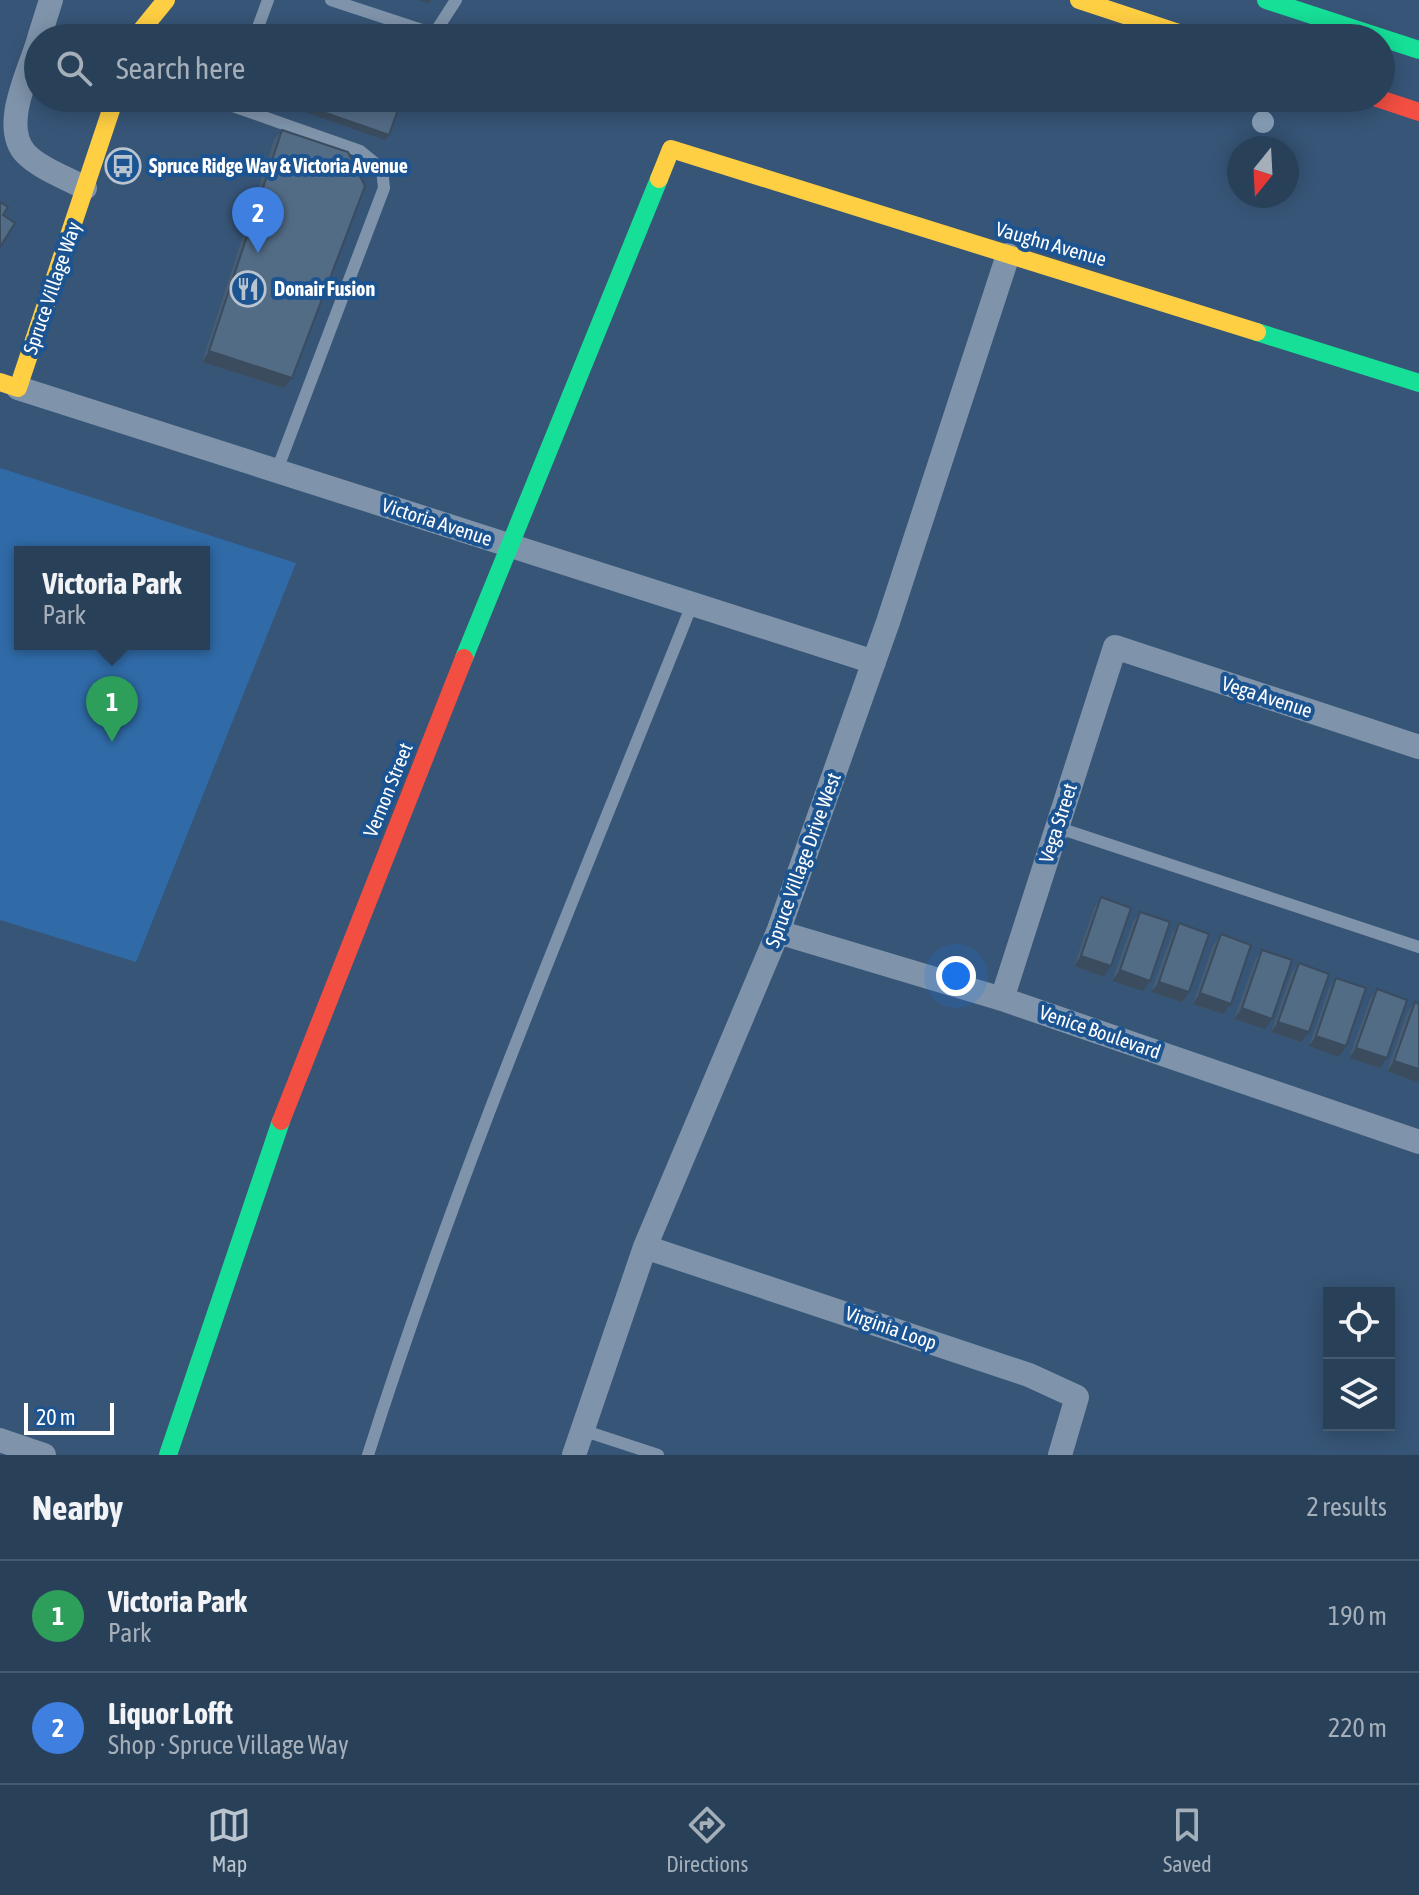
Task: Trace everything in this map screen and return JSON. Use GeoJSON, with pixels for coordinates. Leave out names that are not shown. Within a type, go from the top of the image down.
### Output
{"type":"FeatureCollection","features":[{"type":"Feature","properties":{"kind":"street"},"geometry":{"type":"LineString","coordinates":[[44,24],[51,0]]}},
{"type":"Feature","properties":{"kind":"street"},"geometry":{"type":"LineString","coordinates":[[145,24],[166,0]]}},
{"type":"Feature","properties":{"kind":"street"},"geometry":{"type":"LineString","coordinates":[[1079,0],[1145,16],[1163,24]]}},
{"type":"Feature","properties":{"kind":"street"},"geometry":{"type":"LineString","coordinates":[[1266,0],[1339,24]]}},
{"type":"Feature","properties":{"kind":"street"},"geometry":{"type":"LineString","coordinates":[[133,11],[135,24]]}},
{"type":"Feature","properties":{"kind":"street"},"geometry":{"type":"LineString","coordinates":[[1395,42],[1419,50]]}},
{"type":"Feature","properties":{"kind":"street"},"geometry":{"type":"LineString","coordinates":[[24,88],[14,129],[17,141],[33,160],[85,188]]}},
{"type":"Feature","properties":{"kind":"street"},"geometry":{"type":"LineString","coordinates":[[1395,104],[1419,112]]}},
{"type":"Feature","properties":{"kind":"street","name":"Spruce Village Way"},"geometry":{"type":"LineString","coordinates":[[9,385],[85,188],[110,112]]}},
{"type":"Feature","properties":{"kind":"street","name":"Vaughn Avenue"},"geometry":{"type":"LineString","coordinates":[[671,149],[1008,255],[1077,272],[1419,383]]}},
{"type":"Feature","properties":{"kind":"street","name":"Vernon Street"},"geometry":{"type":"LineString","coordinates":[[168,1455],[280,1123],[509,545],[671,149]]}},
{"type":"Feature","properties":{"kind":"street","name":"Spruce Village Drive West"},"geometry":{"type":"LineString","coordinates":[[574,1455],[645,1247],[778,932],[874,662],[1008,255]]}},
{"type":"Feature","properties":{"kind":"street","name":"Victoria Avenue"},"geometry":{"type":"LineString","coordinates":[[9,385],[874,662]]}},
{"type":"Feature","properties":{"kind":"street","name":"Vega Avenue"},"geometry":{"type":"LineString","coordinates":[[1115,647],[1419,747]]}},
{"type":"Feature","properties":{"kind":"street","name":"Vega Street"},"geometry":{"type":"LineString","coordinates":[[1002,999],[1115,647]]}},
{"type":"Feature","properties":{"kind":"street","name":"Venice Boulevard"},"geometry":{"type":"LineString","coordinates":[[778,932],[1002,999],[1419,1142]]}},
{"type":"Feature","properties":{"kind":"street","name":"Virginia Loop"},"geometry":{"type":"LineString","coordinates":[[645,1247],[1029,1375],[1077,1397],[1060,1455]]}},
{"type":"Feature","properties":{"kind":"street"},"geometry":{"type":"LineString","coordinates":[[0,1440],[44,1455]]}},
{"type":"Feature","properties":{"kind":"lane"},"geometry":{"type":"LineString","coordinates":[[259,24],[268,0]]}},
{"type":"Feature","properties":{"kind":"lane"},"geometry":{"type":"LineString","coordinates":[[331,0],[404,24]]}},
{"type":"Feature","properties":{"kind":"lane"},"geometry":{"type":"LineString","coordinates":[[440,24],[456,0]]}},
{"type":"Feature","properties":{"kind":"lane"},"geometry":{"type":"LineString","coordinates":[[257,112],[360,151],[382,169],[384,188],[277,470]]}},
{"type":"Feature","properties":{"kind":"lane"},"geometry":{"type":"LineString","coordinates":[[368,1455],[413,1312],[468,1160],[693,602]]}},
{"type":"Feature","properties":{"kind":"lane"},"geometry":{"type":"LineString","coordinates":[[1056,827],[1419,947]]}},
{"type":"Feature","properties":{"kind":"lane"},"geometry":{"type":"LineString","coordinates":[[582,1430],[658,1455]]}},
{"type":"Feature","properties":{"kind":"shaded area"},"geometry":{"type":"Polygon","coordinates":[[[0,468],[296,563],[136,962],[0,920],[0,468]]]}},
{"type":"Feature","properties":{"kind":"building"},"geometry":{"type":"Polygon","coordinates":[[[323,112],[397,112],[389,135],[323,112]]]}},
{"type":"Feature","properties":{"kind":"building"},"geometry":{"type":"Polygon","coordinates":[[[282,130],[348,152],[365,186],[292,378],[209,351],[282,130]]]}},
{"type":"Feature","properties":{"kind":"building"},"geometry":{"type":"Polygon","coordinates":[[[0,202],[8,207],[3,215],[15,223],[0,247],[0,202]]]}},
{"type":"Feature","properties":{"kind":"building"},"geometry":{"type":"Polygon","coordinates":[[[1101,897],[1131,908],[1111,966],[1081,956],[1101,897]]]}},
{"type":"Feature","properties":{"kind":"building"},"geometry":{"type":"Polygon","coordinates":[[[1140,912],[1170,922],[1150,981],[1120,970],[1140,912]]]}},
{"type":"Feature","properties":{"kind":"building"},"geometry":{"type":"Polygon","coordinates":[[[1179,923],[1209,934],[1189,992],[1159,982],[1179,923]]]}},
{"type":"Feature","properties":{"kind":"building"},"geometry":{"type":"Polygon","coordinates":[[[1221,934],[1251,945],[1231,1004],[1200,993],[1221,934]]]}},
{"type":"Feature","properties":{"kind":"building"},"geometry":{"type":"Polygon","coordinates":[[[1262,950],[1292,960],[1272,1019],[1242,1008],[1262,950]]]}},
{"type":"Feature","properties":{"kind":"building"},"geometry":{"type":"Polygon","coordinates":[[[1299,963],[1329,974],[1309,1032],[1278,1022],[1299,963]]]}},
{"type":"Feature","properties":{"kind":"building"},"geometry":{"type":"Polygon","coordinates":[[[1336,978],[1366,988],[1346,1046],[1316,1036],[1336,978]]]}},
{"type":"Feature","properties":{"kind":"building"},"geometry":{"type":"Polygon","coordinates":[[[1377,989],[1407,1000],[1387,1058],[1356,1048],[1377,989]]]}},
{"type":"Feature","properties":{"kind":"building"},"geometry":{"type":"Polygon","coordinates":[[[1415,1002],[1419,1004],[1419,1069],[1394,1061],[1415,1002]]]}},
{"type":"Feature","properties":{"kind":"traffic: fast"},"geometry":{"type":"LineString","coordinates":[[1266,0],[1339,24]]}},
{"type":"Feature","properties":{"kind":"traffic: fast"},"geometry":{"type":"LineString","coordinates":[[1395,42],[1419,50]]}},
{"type":"Feature","properties":{"kind":"traffic: fast"},"geometry":{"type":"LineString","coordinates":[[464,658],[659,179]]}},
{"type":"Feature","properties":{"kind":"traffic: fast"},"geometry":{"type":"LineString","coordinates":[[1257,332],[1419,383]]}},
{"type":"Feature","properties":{"kind":"traffic: fast"},"geometry":{"type":"LineString","coordinates":[[168,1455],[281,1121]]}},
{"type":"Feature","properties":{"kind":"traffic: slow"},"geometry":{"type":"LineString","coordinates":[[146,24],[166,0]]}},
{"type":"Feature","properties":{"kind":"traffic: slow"},"geometry":{"type":"LineString","coordinates":[[1079,0],[1152,24]]}},
{"type":"Feature","properties":{"kind":"traffic: slow"},"geometry":{"type":"LineString","coordinates":[[0,382],[18,388],[110,112]]}},
{"type":"Feature","properties":{"kind":"traffic: slow"},"geometry":{"type":"LineString","coordinates":[[659,179],[671,149],[1257,332]]}},
{"type":"Feature","properties":{"kind":"traffic: jam"},"geometry":{"type":"LineString","coordinates":[[1395,104],[1419,112]]}},
{"type":"Feature","properties":{"kind":"traffic: jam"},"geometry":{"type":"LineString","coordinates":[[281,1121],[464,658]]}},
{"type":"Feature","properties":{"kind":"place","name":"Spruce Ridge Way & Victoria Avenue"},"geometry":{"type":"Point","coordinates":[123,166]}},
{"type":"Feature","properties":{"kind":"place","name":"Liquor Lofft"},"geometry":{"type":"Point","coordinates":[258,253]}},
{"type":"Feature","properties":{"kind":"place","name":"Donair Fusion"},"geometry":{"type":"Point","coordinates":[248,289]}},
{"type":"Feature","properties":{"kind":"place","name":"Victoria Park"},"geometry":{"type":"Point","coordinates":[112,742]}}]}
